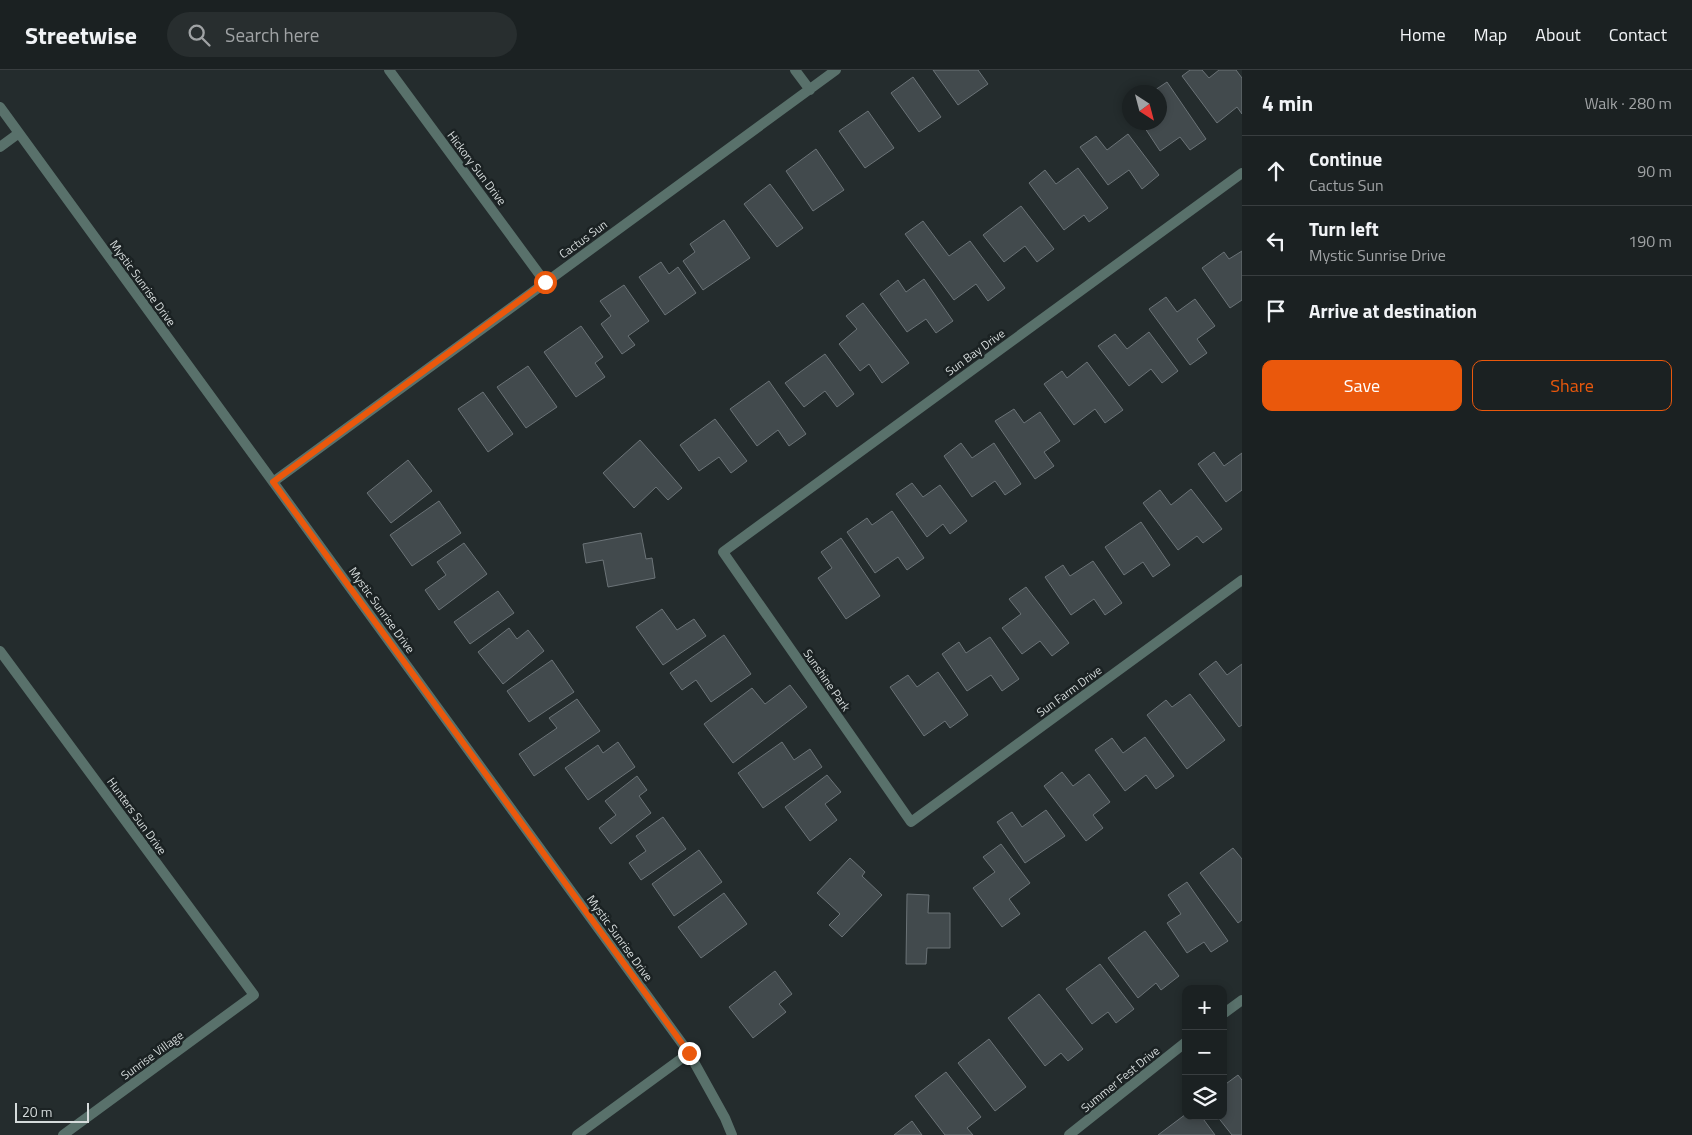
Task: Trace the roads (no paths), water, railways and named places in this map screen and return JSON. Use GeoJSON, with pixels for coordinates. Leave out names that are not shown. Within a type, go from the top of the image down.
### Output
{"type":"FeatureCollection","features":[{"type":"Feature","properties":{"kind":"street","name":"Hickory Sun Drive"},"geometry":{"type":"LineString","coordinates":[[389,70],[545,282]]}},
{"type":"Feature","properties":{"kind":"street"},"geometry":{"type":"LineString","coordinates":[[795,70],[810,90]]}},
{"type":"Feature","properties":{"kind":"street","name":"Cactus Sun"},"geometry":{"type":"LineString","coordinates":[[273,482],[836,70]]}},
{"type":"Feature","properties":{"kind":"street","name":"Mystic Sunrise Drive"},"geometry":{"type":"LineString","coordinates":[[0,107],[689,1053],[725,1118],[732,1135]]}},
{"type":"Feature","properties":{"kind":"street"},"geometry":{"type":"LineString","coordinates":[[0,146],[19,133]]}},
{"type":"Feature","properties":{"kind":"street","name":"Sun Bay Drive"},"geometry":{"type":"LineString","coordinates":[[723,552],[1242,172]]}},
{"type":"Feature","properties":{"kind":"street","name":"Sunshine Park"},"geometry":{"type":"LineString","coordinates":[[723,552],[911,822]]}},
{"type":"Feature","properties":{"kind":"street","name":"Sun Farm Drive"},"geometry":{"type":"LineString","coordinates":[[911,822],[1242,580]]}},
{"type":"Feature","properties":{"kind":"street","name":"Hunters Sun Drive"},"geometry":{"type":"LineString","coordinates":[[0,651],[254,995]]}},
{"type":"Feature","properties":{"kind":"street","name":"Sunrise Village"},"geometry":{"type":"LineString","coordinates":[[63,1135],[254,995]]}},
{"type":"Feature","properties":{"kind":"street"},"geometry":{"type":"LineString","coordinates":[[1227,1011],[1242,1000]]}},
{"type":"Feature","properties":{"kind":"street","name":"Summer Fest Drive"},"geometry":{"type":"LineString","coordinates":[[1069,1135],[1182,1045]]}},
{"type":"Feature","properties":{"kind":"street"},"geometry":{"type":"LineString","coordinates":[[577,1135],[689,1053]]}}]}
